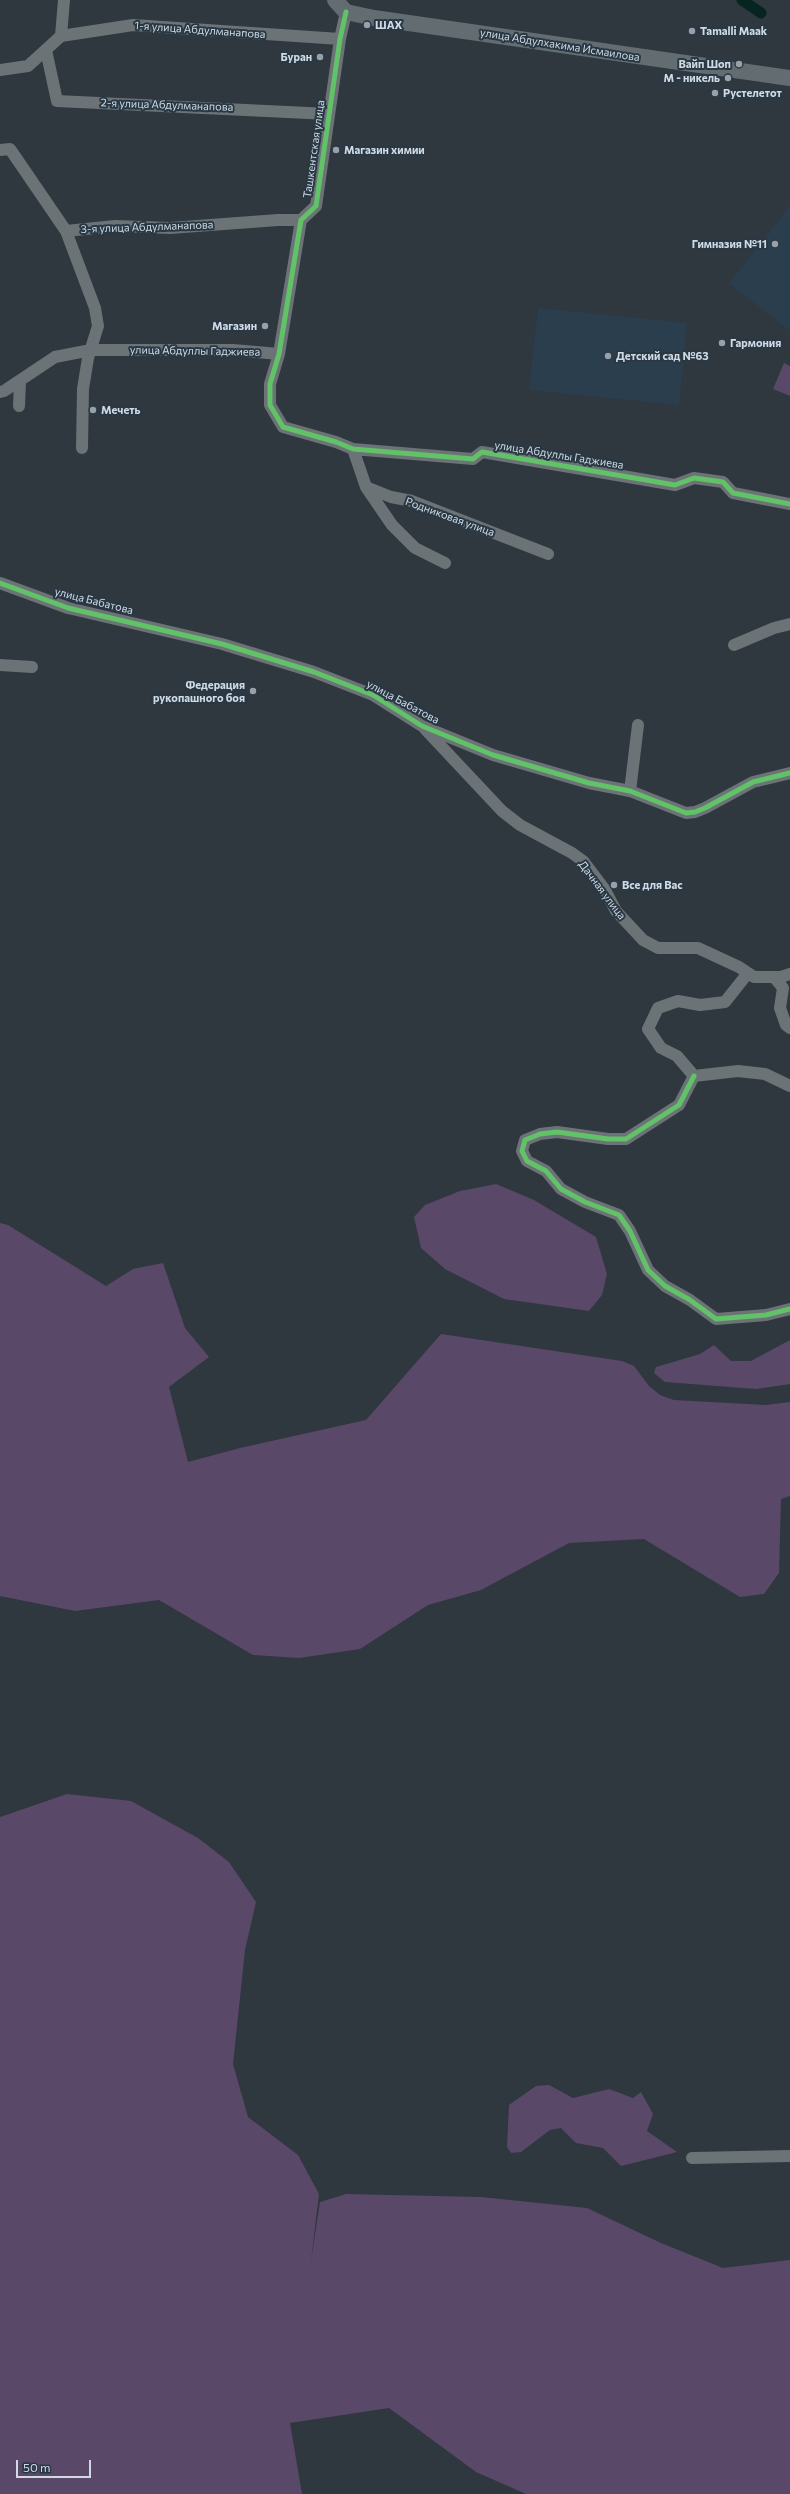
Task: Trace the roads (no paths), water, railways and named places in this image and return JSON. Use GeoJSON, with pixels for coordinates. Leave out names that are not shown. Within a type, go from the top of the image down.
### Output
{"type":"FeatureCollection","features":[{"type":"Feature","properties":{"kind":"main road"},"geometry":{"type":"LineString","coordinates":[[335,0],[346,12]]}},
{"type":"Feature","properties":{"kind":"main road","name":"улица Абдулхакима Исмаилова"},"geometry":{"type":"LineString","coordinates":[[346,12],[606,53],[790,78]]}},
{"type":"Feature","properties":{"kind":"street"},"geometry":{"type":"LineString","coordinates":[[0,70],[28,66],[61,36],[64,0]]}},
{"type":"Feature","properties":{"kind":"street","name":"Ташкентская улица"},"geometry":{"type":"LineString","coordinates":[[301,220],[316,206],[340,39],[346,12]]}},
{"type":"Feature","properties":{"kind":"street","name":"1-я улица Абдулманапова"},"geometry":{"type":"LineString","coordinates":[[61,36],[133,25],[340,39]]}},
{"type":"Feature","properties":{"kind":"street","name":"2-я улица Абдулманапова"},"geometry":{"type":"LineString","coordinates":[[46,50],[57,101],[329,114]]}},
{"type":"Feature","properties":{"kind":"street"},"geometry":{"type":"LineString","coordinates":[[0,150],[10,149],[66,232],[98,317],[98,326],[90,350],[82,389],[82,448]]}},
{"type":"Feature","properties":{"kind":"street"},"geometry":{"type":"LineString","coordinates":[[279,354],[301,220]]}},
{"type":"Feature","properties":{"kind":"street","name":"3-я улица Абдулманапова"},"geometry":{"type":"LineString","coordinates":[[66,232],[108,227],[170,228],[301,220]]}},
{"type":"Feature","properties":{"kind":"street","name":"улица Абдуллы Гаджиева"},"geometry":{"type":"LineString","coordinates":[[0,392],[20,381],[55,357],[90,350],[225,350],[279,354],[270,384],[269,396],[274,416],[283,427],[336,442],[353,449],[473,460],[482,452],[674,485],[694,478],[723,482],[733,494],[790,504]]}},
{"type":"Feature","properties":{"kind":"street"},"geometry":{"type":"LineString","coordinates":[[19,406],[20,381]]}},
{"type":"Feature","properties":{"kind":"street"},"geometry":{"type":"LineString","coordinates":[[353,449],[366,487],[392,525],[415,548],[445,563]]}},
{"type":"Feature","properties":{"kind":"street","name":"Родниковая улица"},"geometry":{"type":"LineString","coordinates":[[366,487],[391,497],[412,501],[548,554]]}},
{"type":"Feature","properties":{"kind":"street","name":"улица Бабатова"},"geometry":{"type":"LineString","coordinates":[[0,583],[68,608],[222,644],[314,672],[373,695],[422,726],[493,755],[589,783],[630,791],[678,810],[696,812],[714,804],[742,786],[770,777],[790,773]]}},
{"type":"Feature","properties":{"kind":"street"},"geometry":{"type":"LineString","coordinates":[[734,645],[772,628],[790,624]]}},
{"type":"Feature","properties":{"kind":"street"},"geometry":{"type":"LineString","coordinates":[[0,665],[32,667]]}},
{"type":"Feature","properties":{"kind":"street"},"geometry":{"type":"LineString","coordinates":[[630,791],[638,725]]}},
{"type":"Feature","properties":{"kind":"street","name":"Дачная улица"},"geometry":{"type":"LineString","coordinates":[[422,726],[502,810],[520,824],[572,853],[583,861],[605,890],[616,911],[642,940],[658,948],[698,948],[754,977],[774,977],[790,974]]}},
{"type":"Feature","properties":{"kind":"street"},"geometry":{"type":"LineString","coordinates":[[694,1076],[677,1056],[661,1048],[648,1028],[658,1008],[678,1001],[700,1005],[724,1002],[748,973]]}},
{"type":"Feature","properties":{"kind":"street"},"geometry":{"type":"LineString","coordinates":[[774,977],[783,988],[780,1008],[786,1025],[790,1028]]}},
{"type":"Feature","properties":{"kind":"street"},"geometry":{"type":"LineString","coordinates":[[694,1076],[738,1071],[765,1074],[790,1086]]}},
{"type":"Feature","properties":{"kind":"street"},"geometry":{"type":"LineString","coordinates":[[694,1076],[679,1105],[626,1139],[608,1139],[557,1132],[540,1134],[525,1140],[522,1151],[527,1161],[546,1171],[561,1189],[585,1202],[619,1215],[630,1231],[648,1270],[665,1286],[690,1300],[716,1319],[766,1315],[790,1309]]}},
{"type":"Feature","properties":{"kind":"street"},"geometry":{"type":"LineString","coordinates":[[692,2158],[790,2156]]}},
{"type":"Feature","properties":{"kind":"waterway"},"geometry":{"type":"LineString","coordinates":[[742,0],[761,13]]}},
{"type":"Feature","properties":{"kind":"place","name":"ШАХ"},"geometry":{"type":"Point","coordinates":[367,25]}},
{"type":"Feature","properties":{"kind":"place","name":"Tamalli Maak"},"geometry":{"type":"Point","coordinates":[692,31]}},
{"type":"Feature","properties":{"kind":"place","name":"Буран"},"geometry":{"type":"Point","coordinates":[320,57]}},
{"type":"Feature","properties":{"kind":"place","name":"Вайп Шоп"},"geometry":{"type":"Point","coordinates":[739,64]}},
{"type":"Feature","properties":{"kind":"place","name":"М - никель"},"geometry":{"type":"Point","coordinates":[728,78]}},
{"type":"Feature","properties":{"kind":"place","name":"Рустелетот"},"geometry":{"type":"Point","coordinates":[715,93]}},
{"type":"Feature","properties":{"kind":"place","name":"Магазин химии"},"geometry":{"type":"Point","coordinates":[336,150]}},
{"type":"Feature","properties":{"kind":"place","name":"Гимназия №11"},"geometry":{"type":"Point","coordinates":[775,244]}},
{"type":"Feature","properties":{"kind":"place","name":"Магазин"},"geometry":{"type":"Point","coordinates":[265,326]}},
{"type":"Feature","properties":{"kind":"place","name":"Гармония"},"geometry":{"type":"Point","coordinates":[722,343]}},
{"type":"Feature","properties":{"kind":"place","name":"Детский сад №63"},"geometry":{"type":"Point","coordinates":[608,356]}},
{"type":"Feature","properties":{"kind":"place","name":"Мечеть"},"geometry":{"type":"Point","coordinates":[93,410]}},
{"type":"Feature","properties":{"kind":"place","name":"Федерация рукопашного боя"},"geometry":{"type":"Point","coordinates":[253,691]}},
{"type":"Feature","properties":{"kind":"place","name":"Все для Вас"},"geometry":{"type":"Point","coordinates":[614,885]}}]}
